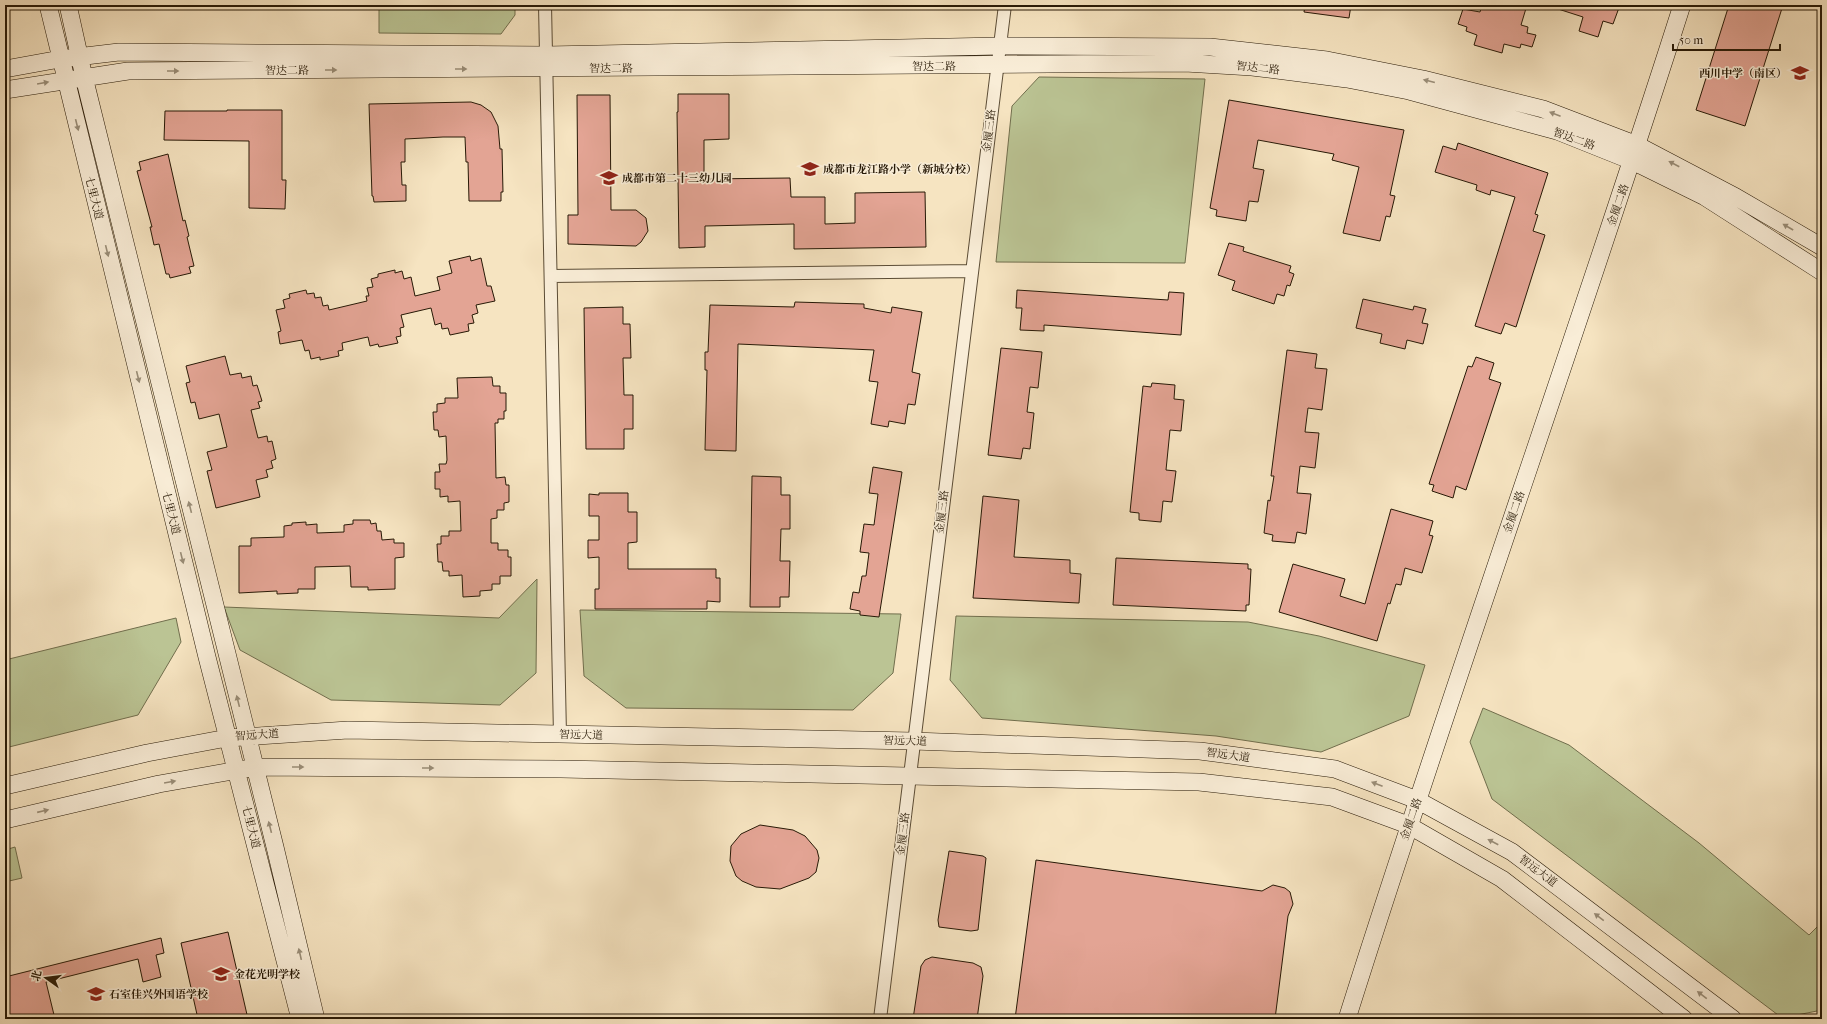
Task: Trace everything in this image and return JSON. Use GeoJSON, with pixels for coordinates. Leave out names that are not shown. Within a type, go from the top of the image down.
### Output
{"type":"FeatureCollection","features":[{"type":"Feature","properties":{"kind":"main road","name":"七里大道"},"geometry":{"type":"LineString","coordinates":[[48,5],[227,738],[300,1019]]}},
{"type":"Feature","properties":{"kind":"main road","name":"七里大道"},"geometry":{"type":"LineString","coordinates":[[68,5],[84,77],[316,1019]]}},
{"type":"Feature","properties":{"kind":"main road","name":"金履二路"},"geometry":{"type":"LineString","coordinates":[[1347,1019],[1408,825],[1638,145],[1682,5]]}},
{"type":"Feature","properties":{"kind":"main road","name":"智达二路"},"geometry":{"type":"LineString","coordinates":[[5,90],[128,71],[547,62],[1000,46],[1210,47],[1327,60],[1423,79],[1542,109],[1638,145],[1736,197],[1822,247]]}},
{"type":"Feature","properties":{"kind":"main road","name":"智达二路"},"geometry":{"type":"LineString","coordinates":[[5,69],[60,59],[119,52],[547,62],[997,65],[1185,63],[1252,67],[1347,79],[1409,91],[1557,132],[1632,161],[1705,197],[1822,272]]}},
{"type":"Feature","properties":{"kind":"main road","name":"智远大道"},"geometry":{"type":"LineString","coordinates":[[5,786],[147,753],[227,738],[348,730],[913,741],[1200,751],[1335,769],[1417,800],[1512,852],[1733,1019]]}},
{"type":"Feature","properties":{"kind":"main road"},"geometry":{"type":"LineString","coordinates":[[5,820],[159,784],[236,769],[255,767],[569,769],[1199,782],[1332,797],[1408,825],[1502,879],[1684,1019]]}},
{"type":"Feature","properties":{"kind":"street"},"geometry":{"type":"LineString","coordinates":[[545,5],[560,734]]}},
{"type":"Feature","properties":{"kind":"street","name":"金履三路"},"geometry":{"type":"LineString","coordinates":[[880,1019],[913,741],[1005,5]]}},
{"type":"Feature","properties":{"kind":"street"},"geometry":{"type":"LineString","coordinates":[[551,276],[972,271]]}},
{"type":"Feature","properties":{"kind":"green space"},"geometry":{"type":"Polygon","coordinates":[[[379,5],[515,5],[515,15],[501,34],[379,33],[379,5]]]}},
{"type":"Feature","properties":{"kind":"green space"},"geometry":{"type":"Polygon","coordinates":[[[1039,77],[1205,79],[1185,263],[996,262],[1012,106],[1039,77]]]}},
{"type":"Feature","properties":{"kind":"green space"},"geometry":{"type":"Polygon","coordinates":[[[537,579],[536,673],[500,705],[331,700],[240,650],[224,607],[499,618],[537,579]]]}},
{"type":"Feature","properties":{"kind":"green space"},"geometry":{"type":"Polygon","coordinates":[[[580,610],[901,614],[893,673],[853,710],[626,708],[584,676],[580,610]]]}},
{"type":"Feature","properties":{"kind":"green space"},"geometry":{"type":"Polygon","coordinates":[[[956,616],[1248,622],[1319,636],[1425,665],[1409,716],[1321,752],[1216,736],[982,718],[950,680],[956,616]]]}},
{"type":"Feature","properties":{"kind":"green space"},"geometry":{"type":"Polygon","coordinates":[[[176,618],[181,642],[138,715],[5,748],[5,660],[176,618]]]}},
{"type":"Feature","properties":{"kind":"green space"},"geometry":{"type":"Polygon","coordinates":[[[1483,708],[1569,745],[1699,843],[1809,935],[1818,926],[1822,929],[1822,1010],[1782,1018],[1492,799],[1470,742],[1483,708]]]}},
{"type":"Feature","properties":{"kind":"green space"},"geometry":{"type":"Polygon","coordinates":[[[15,847],[22,878],[5,882],[5,850],[15,847]]]}},
{"type":"Feature","properties":{"kind":"building"},"geometry":{"type":"Polygon","coordinates":[[[1305,5],[1351,5],[1349,18],[1304,12],[1305,5]]]}},
{"type":"Feature","properties":{"kind":"building"},"geometry":{"type":"Polygon","coordinates":[[[1482,5],[1527,5],[1521,25],[1528,27],[1527,33],[1536,35],[1532,47],[1521,44],[1520,48],[1504,44],[1502,53],[1474,45],[1477,35],[1466,31],[1467,27],[1458,24],[1463,9],[1480,12],[1482,5]]]}},
{"type":"Feature","properties":{"kind":"building"},"geometry":{"type":"Polygon","coordinates":[[[1555,5],[1620,5],[1613,24],[1603,21],[1598,37],[1579,31],[1583,17],[1555,8],[1555,5]]]}},
{"type":"Feature","properties":{"kind":"building"},"geometry":{"type":"Polygon","coordinates":[[[1729,5],[1783,5],[1745,126],[1696,110],[1729,5]]]}},
{"type":"Feature","properties":{"kind":"building"},"geometry":{"type":"Polygon","coordinates":[[[678,94],[729,94],[729,139],[704,140],[704,179],[790,178],[791,197],[825,197],[825,224],[855,223],[855,193],[925,192],[926,247],[794,249],[794,224],[705,226],[705,247],[679,248],[678,94]]]}},
{"type":"Feature","properties":{"kind":"building"},"geometry":{"type":"Polygon","coordinates":[[[577,95],[610,95],[611,210],[636,210],[646,218],[648,231],[641,242],[636,246],[568,244],[568,215],[578,215],[577,95]]]}},
{"type":"Feature","properties":{"kind":"building"},"geometry":{"type":"Polygon","coordinates":[[[1229,100],[1404,130],[1390,195],[1395,196],[1390,217],[1386,216],[1380,241],[1343,233],[1359,167],[1332,160],[1334,154],[1258,140],[1253,168],[1264,170],[1258,202],[1249,201],[1246,221],[1216,216],[1217,210],[1210,208],[1229,100]]]}},
{"type":"Feature","properties":{"kind":"building"},"geometry":{"type":"Polygon","coordinates":[[[471,102],[481,105],[491,112],[498,126],[500,149],[502,149],[503,192],[501,192],[501,201],[469,201],[468,162],[466,162],[465,137],[443,137],[405,139],[405,162],[401,162],[402,185],[406,185],[406,201],[374,202],[372,196],[369,104],[471,102]]]}},
{"type":"Feature","properties":{"kind":"building"},"geometry":{"type":"Polygon","coordinates":[[[282,110],[282,180],[286,180],[285,209],[249,208],[249,141],[164,140],[165,111],[282,110]]]}},
{"type":"Feature","properties":{"kind":"building"},"geometry":{"type":"Polygon","coordinates":[[[1458,143],[1548,173],[1535,214],[1538,215],[1533,231],[1545,235],[1516,327],[1505,323],[1501,334],[1475,326],[1515,197],[1491,190],[1490,195],[1476,190],[1477,185],[1435,172],[1443,146],[1456,150],[1458,143]]]}},
{"type":"Feature","properties":{"kind":"building"},"geometry":{"type":"Polygon","coordinates":[[[168,154],[183,221],[185,220],[189,236],[187,237],[194,266],[189,267],[191,273],[170,278],[169,274],[166,274],[159,244],[154,245],[150,227],[152,227],[137,171],[141,170],[139,162],[168,154]]]}},
{"type":"Feature","properties":{"kind":"building"},"geometry":{"type":"Polygon","coordinates":[[[1229,243],[1244,247],[1243,251],[1291,266],[1289,272],[1294,274],[1290,286],[1287,285],[1284,296],[1277,294],[1274,304],[1232,290],[1235,281],[1218,275],[1229,243]]]}},
{"type":"Feature","properties":{"kind":"building"},"geometry":{"type":"Polygon","coordinates":[[[470,256],[471,261],[481,258],[487,286],[491,286],[495,301],[476,305],[478,313],[472,315],[474,323],[468,324],[469,331],[450,335],[448,328],[442,329],[441,323],[435,325],[431,308],[401,315],[404,327],[400,328],[401,336],[396,337],[398,343],[379,347],[378,344],[370,346],[368,337],[363,338],[342,343],[343,350],[338,351],[339,356],[320,360],[320,357],[311,359],[309,350],[305,351],[302,340],[280,344],[278,332],[281,331],[276,310],[285,308],[283,300],[290,298],[289,294],[306,290],[307,294],[314,293],[315,298],[321,297],[323,306],[328,305],[329,310],[367,301],[366,296],[369,296],[367,288],[373,287],[371,279],[378,277],[378,274],[395,270],[395,273],[402,271],[404,279],[411,277],[415,296],[440,290],[437,277],[452,273],[449,261],[470,256]]]}},
{"type":"Feature","properties":{"kind":"building"},"geometry":{"type":"Polygon","coordinates":[[[1017,290],[1168,300],[1169,292],[1184,293],[1181,335],[1044,325],[1044,331],[1020,330],[1022,308],[1016,308],[1017,290]]]}},
{"type":"Feature","properties":{"kind":"building"},"geometry":{"type":"Polygon","coordinates":[[[1363,299],[1413,310],[1414,306],[1426,309],[1422,323],[1428,324],[1423,344],[1407,340],[1405,349],[1380,343],[1382,334],[1356,328],[1363,299]]]}},
{"type":"Feature","properties":{"kind":"building"},"geometry":{"type":"Polygon","coordinates":[[[795,302],[864,304],[864,308],[891,313],[892,307],[922,312],[912,372],[920,374],[915,405],[908,404],[905,424],[889,421],[888,427],[871,424],[878,382],[869,381],[874,350],[738,344],[736,451],[705,450],[707,370],[705,370],[705,352],[708,352],[710,305],[794,307],[795,302]]]}},
{"type":"Feature","properties":{"kind":"building"},"geometry":{"type":"Polygon","coordinates":[[[623,307],[623,324],[630,324],[631,358],[623,358],[624,395],[633,395],[633,429],[624,429],[624,449],[586,449],[584,308],[623,307]]]}},
{"type":"Feature","properties":{"kind":"building"},"geometry":{"type":"Polygon","coordinates":[[[1001,348],[1042,352],[1038,388],[1030,387],[1027,412],[1034,413],[1030,449],[1023,448],[1021,459],[988,455],[1001,348]]]}},
{"type":"Feature","properties":{"kind":"building"},"geometry":{"type":"Polygon","coordinates":[[[1287,350],[1317,354],[1315,368],[1327,369],[1322,410],[1308,408],[1305,432],[1319,433],[1315,468],[1300,466],[1297,493],[1311,494],[1306,534],[1297,532],[1295,543],[1272,541],[1273,535],[1264,533],[1268,500],[1270,501],[1274,476],[1271,476],[1287,350]]]}},
{"type":"Feature","properties":{"kind":"building"},"geometry":{"type":"Polygon","coordinates":[[[225,356],[230,375],[241,373],[242,378],[251,376],[253,386],[257,385],[262,401],[258,402],[260,408],[251,410],[258,438],[267,436],[268,442],[272,441],[276,459],[271,461],[273,468],[266,470],[268,477],[256,480],[260,497],[216,508],[207,471],[212,470],[207,452],[227,447],[219,414],[199,419],[195,402],[191,403],[186,383],[190,382],[186,366],[225,356]]]}},
{"type":"Feature","properties":{"kind":"building"},"geometry":{"type":"Polygon","coordinates":[[[1476,357],[1494,363],[1489,379],[1501,383],[1466,490],[1456,486],[1453,498],[1432,491],[1434,485],[1429,484],[1468,366],[1472,367],[1476,357]]]}},
{"type":"Feature","properties":{"kind":"building"},"geometry":{"type":"Polygon","coordinates":[[[492,377],[493,386],[500,386],[500,393],[506,393],[506,411],[504,411],[504,419],[498,419],[498,423],[495,423],[496,478],[505,477],[506,485],[509,485],[509,502],[504,503],[504,510],[497,510],[497,518],[491,519],[491,543],[498,543],[498,550],[508,550],[508,557],[511,557],[511,576],[500,576],[500,584],[492,584],[492,590],[480,591],[480,596],[463,597],[462,575],[449,576],[449,571],[443,571],[442,562],[438,562],[437,544],[441,544],[441,536],[449,536],[449,531],[461,531],[460,501],[448,502],[448,496],[440,497],[440,489],[435,489],[435,472],[440,472],[439,464],[446,464],[447,460],[446,436],[439,437],[438,430],[434,430],[433,412],[437,412],[437,404],[445,403],[445,398],[458,398],[457,378],[492,377]]]}},
{"type":"Feature","properties":{"kind":"building"},"geometry":{"type":"Polygon","coordinates":[[[1152,383],[1175,385],[1174,399],[1184,400],[1181,431],[1170,430],[1166,470],[1176,471],[1172,502],[1163,501],[1161,522],[1139,520],[1139,513],[1130,512],[1143,386],[1151,387],[1152,383]]]}},
{"type":"Feature","properties":{"kind":"building"},"geometry":{"type":"Polygon","coordinates":[[[873,467],[902,472],[879,617],[860,615],[860,611],[850,609],[853,592],[859,593],[862,576],[866,576],[869,553],[860,552],[864,524],[874,525],[878,494],[869,493],[873,467]]]}},
{"type":"Feature","properties":{"kind":"building"},"geometry":{"type":"Polygon","coordinates":[[[752,476],[781,477],[781,495],[790,495],[790,529],[781,529],[780,561],[790,561],[789,597],[780,597],[780,607],[750,607],[752,476]]]}},
{"type":"Feature","properties":{"kind":"building"},"geometry":{"type":"Polygon","coordinates":[[[599,493],[628,493],[628,512],[637,512],[637,542],[628,543],[628,569],[716,569],[716,578],[720,578],[720,602],[707,601],[707,609],[595,609],[595,589],[599,589],[599,557],[588,558],[588,540],[599,540],[599,516],[589,516],[589,494],[599,495],[599,493]]]}},
{"type":"Feature","properties":{"kind":"building"},"geometry":{"type":"Polygon","coordinates":[[[983,496],[1019,500],[1014,557],[1070,560],[1070,573],[1081,574],[1079,603],[973,598],[983,496]]]}},
{"type":"Feature","properties":{"kind":"building"},"geometry":{"type":"Polygon","coordinates":[[[1391,509],[1433,521],[1429,535],[1433,536],[1422,573],[1405,568],[1401,585],[1396,584],[1390,604],[1388,603],[1377,641],[1279,612],[1293,564],[1345,579],[1340,596],[1365,604],[1391,509]]]}},
{"type":"Feature","properties":{"kind":"building"},"geometry":{"type":"Polygon","coordinates":[[[353,520],[370,520],[371,524],[376,523],[377,531],[381,531],[382,540],[394,539],[394,543],[404,543],[404,557],[395,558],[395,589],[368,590],[368,587],[351,587],[350,566],[315,567],[315,589],[298,589],[298,593],[277,594],[277,591],[239,593],[239,546],[251,546],[251,538],[284,537],[284,526],[292,525],[292,523],[306,522],[306,525],[317,524],[317,533],[344,532],[344,525],[353,524],[353,520]]]}},
{"type":"Feature","properties":{"kind":"building"},"geometry":{"type":"Polygon","coordinates":[[[1116,558],[1248,564],[1248,569],[1251,569],[1249,605],[1246,605],[1246,611],[1113,605],[1116,558]]]}},
{"type":"Feature","properties":{"kind":"building"},"geometry":{"type":"Polygon","coordinates":[[[760,825],[793,830],[805,836],[817,850],[819,858],[816,872],[809,878],[780,889],[756,887],[742,881],[736,876],[730,861],[731,846],[741,834],[760,825]]]}},
{"type":"Feature","properties":{"kind":"building"},"geometry":{"type":"Polygon","coordinates":[[[949,851],[983,856],[986,858],[978,930],[971,931],[939,927],[938,920],[949,851]]]}},
{"type":"Feature","properties":{"kind":"building"},"geometry":{"type":"Polygon","coordinates":[[[1036,860],[1262,891],[1273,885],[1285,888],[1290,892],[1293,904],[1288,916],[1275,1019],[1015,1019],[1036,860]]]}},
{"type":"Feature","properties":{"kind":"building"},"geometry":{"type":"Polygon","coordinates":[[[228,932],[248,1019],[198,1019],[181,943],[228,932]]]}},
{"type":"Feature","properties":{"kind":"building"},"geometry":{"type":"Polygon","coordinates":[[[161,938],[164,953],[156,955],[161,977],[143,982],[138,959],[46,982],[55,1019],[5,1019],[5,977],[161,938]]]}},
{"type":"Feature","properties":{"kind":"building"},"geometry":{"type":"Polygon","coordinates":[[[932,957],[973,963],[981,967],[983,976],[977,1019],[913,1019],[921,966],[925,960],[932,957]]]}},
{"type":"Feature","properties":{"kind":"place","name":"西川中学（南区）"},"geometry":{"type":"Point","coordinates":[1800,73]}},
{"type":"Feature","properties":{"kind":"place","name":"成都市龙江路小学（新城分校）"},"geometry":{"type":"Point","coordinates":[810,169]}},
{"type":"Feature","properties":{"kind":"place","name":"成都市第二十三幼儿园"},"geometry":{"type":"Point","coordinates":[609,178]}},
{"type":"Feature","properties":{"kind":"place","name":"金花光明学校"},"geometry":{"type":"Point","coordinates":[221,974]}},
{"type":"Feature","properties":{"kind":"place","name":"石室佳兴外国语学校"},"geometry":{"type":"Point","coordinates":[96,994]}}]}
